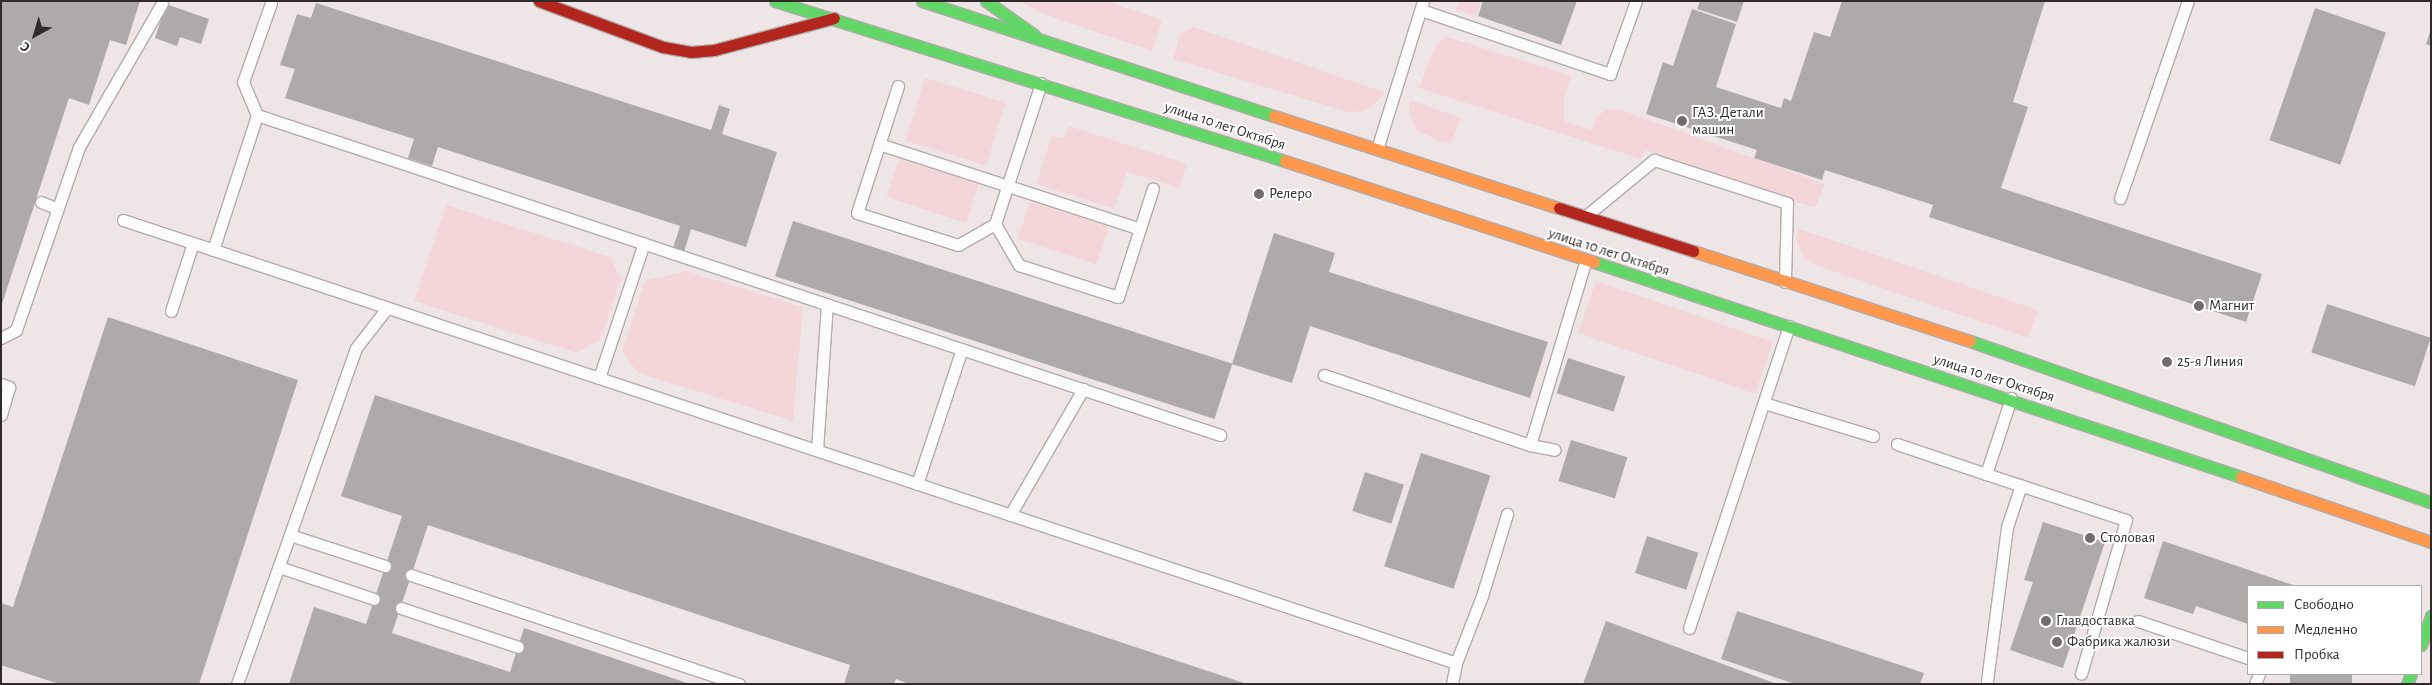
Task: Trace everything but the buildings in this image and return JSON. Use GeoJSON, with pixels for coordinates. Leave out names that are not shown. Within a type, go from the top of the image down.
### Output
{"type":"FeatureCollection","features":[{"type":"Feature","properties":{"kind":"main road"},"geometry":{"type":"LineString","coordinates":[[539,1],[663,46],[691,52],[714,50],[834,18]]}},
{"type":"Feature","properties":{"kind":"main road","name":"улица 10 лет Октября"},"geometry":{"type":"LineString","coordinates":[[775,1],[1041,83],[2011,398],[2431,542]]}},
{"type":"Feature","properties":{"kind":"main road","name":"улица 10 лет Октября"},"geometry":{"type":"LineString","coordinates":[[922,1],[2024,359],[2431,502]]}},
{"type":"Feature","properties":{"kind":"main road"},"geometry":{"type":"LineString","coordinates":[[986,1],[1041,40]]}},
{"type":"Feature","properties":{"kind":"main road"},"geometry":{"type":"LineString","coordinates":[[2422,642],[2431,616]]}},
{"type":"Feature","properties":{"kind":"lane"},"geometry":{"type":"LineString","coordinates":[[1377,149],[1422,6],[1610,74],[1636,1]]}},
{"type":"Feature","properties":{"kind":"lane"},"geometry":{"type":"LineString","coordinates":[[2120,198],[2188,1]]}},
{"type":"Feature","properties":{"kind":"lane"},"geometry":{"type":"LineString","coordinates":[[1,338],[16,330],[79,147],[162,3]]}},
{"type":"Feature","properties":{"kind":"lane"},"geometry":{"type":"LineString","coordinates":[[213,250],[257,115],[243,82],[271,3]]}},
{"type":"Feature","properties":{"kind":"lane"},"geometry":{"type":"LineString","coordinates":[[898,86],[857,213],[958,245],[995,224],[1041,83]]}},
{"type":"Feature","properties":{"kind":"lane"},"geometry":{"type":"LineString","coordinates":[[257,115],[1220,434]]}},
{"type":"Feature","properties":{"kind":"lane"},"geometry":{"type":"LineString","coordinates":[[879,144],[1140,229]]}},
{"type":"Feature","properties":{"kind":"lane"},"geometry":{"type":"LineString","coordinates":[[1585,217],[1654,160],[1787,203],[1785,282]]}},
{"type":"Feature","properties":{"kind":"lane"},"geometry":{"type":"LineString","coordinates":[[995,224],[1019,265],[1118,297],[1153,188]]}},
{"type":"Feature","properties":{"kind":"lane"},"geometry":{"type":"LineString","coordinates":[[40,202],[58,209]]}},
{"type":"Feature","properties":{"kind":"lane"},"geometry":{"type":"LineString","coordinates":[[123,220],[1456,663]]}},
{"type":"Feature","properties":{"kind":"lane"},"geometry":{"type":"LineString","coordinates":[[171,311],[193,243]]}},
{"type":"Feature","properties":{"kind":"lane"},"geometry":{"type":"LineString","coordinates":[[599,378],[644,243]]}},
{"type":"Feature","properties":{"kind":"lane"},"geometry":{"type":"LineString","coordinates":[[1530,446],[1586,260]]}},
{"type":"Feature","properties":{"kind":"lane"},"geometry":{"type":"LineString","coordinates":[[817,450],[827,304]]}},
{"type":"Feature","properties":{"kind":"lane"},"geometry":{"type":"LineString","coordinates":[[237,684],[356,348],[387,308]]}},
{"type":"Feature","properties":{"kind":"lane"},"geometry":{"type":"LineString","coordinates":[[1689,628],[1789,326]]}},
{"type":"Feature","properties":{"kind":"lane"},"geometry":{"type":"LineString","coordinates":[[917,484],[962,349]]}},
{"type":"Feature","properties":{"kind":"lane"},"geometry":{"type":"LineString","coordinates":[[1324,375],[1530,446],[1554,450]]}},
{"type":"Feature","properties":{"kind":"lane"},"geometry":{"type":"LineString","coordinates":[[1,384],[8,387],[1,414]]}},
{"type":"Feature","properties":{"kind":"lane"},"geometry":{"type":"LineString","coordinates":[[1010,515],[1083,389]]}},
{"type":"Feature","properties":{"kind":"lane"},"geometry":{"type":"LineString","coordinates":[[1986,474],[2011,398]]}},
{"type":"Feature","properties":{"kind":"lane"},"geometry":{"type":"LineString","coordinates":[[1764,403],[1873,436]]}},
{"type":"Feature","properties":{"kind":"lane"},"geometry":{"type":"LineString","coordinates":[[1897,444],[2126,520],[2081,674]]}},
{"type":"Feature","properties":{"kind":"lane"},"geometry":{"type":"LineString","coordinates":[[1987,681],[2007,528],[2021,485]]}},
{"type":"Feature","properties":{"kind":"lane"},"geometry":{"type":"LineString","coordinates":[[1452,684],[1456,663],[1482,596],[1507,514]]}},
{"type":"Feature","properties":{"kind":"lane"},"geometry":{"type":"LineString","coordinates":[[290,535],[385,566]]}},
{"type":"Feature","properties":{"kind":"lane"},"geometry":{"type":"LineString","coordinates":[[279,567],[374,599]]}},
{"type":"Feature","properties":{"kind":"lane"},"geometry":{"type":"LineString","coordinates":[[411,575],[739,684]]}},
{"type":"Feature","properties":{"kind":"lane"},"geometry":{"type":"LineString","coordinates":[[401,608],[518,647]]}},
{"type":"Feature","properties":{"kind":"lane"},"geometry":{"type":"LineString","coordinates":[[2138,621],[2247,658]]}},
{"type":"Feature","properties":{"kind":"shaded area"},"geometry":{"type":"Polygon","coordinates":[[[1020,1],[1106,1],[1162,20],[1152,51],[1044,14],[1020,1]]]}},
{"type":"Feature","properties":{"kind":"shaded area"},"geometry":{"type":"Polygon","coordinates":[[[1459,1],[1481,1],[1476,16],[1456,9],[1459,1]]]}},
{"type":"Feature","properties":{"kind":"shaded area"},"geometry":{"type":"Polygon","coordinates":[[[1193,27],[1387,93],[1365,111],[1348,112],[1173,59],[1180,34],[1193,27]]]}},
{"type":"Feature","properties":{"kind":"shaded area"},"geometry":{"type":"Polygon","coordinates":[[[1448,37],[1571,76],[1563,104],[1565,121],[1593,130],[1597,117],[1605,110],[1619,109],[1825,184],[1815,208],[1644,150],[1641,159],[1419,88],[1432,53],[1439,41],[1448,37]]]}},
{"type":"Feature","properties":{"kind":"shaded area"},"geometry":{"type":"Polygon","coordinates":[[[925,78],[1005,103],[986,166],[906,141],[925,78]]]}},
{"type":"Feature","properties":{"kind":"shaded area"},"geometry":{"type":"Polygon","coordinates":[[[1410,100],[1461,118],[1451,144],[1436,140],[1416,129],[1409,111],[1410,100]]]}},
{"type":"Feature","properties":{"kind":"shaded area"},"geometry":{"type":"Polygon","coordinates":[[[1069,126],[1187,164],[1179,188],[1127,172],[1114,209],[1036,184],[1052,135],[1065,138],[1069,126]]]}},
{"type":"Feature","properties":{"kind":"shaded area"},"geometry":{"type":"Polygon","coordinates":[[[899,158],[979,184],[966,223],[886,197],[899,158]]]}},
{"type":"Feature","properties":{"kind":"shaded area"},"geometry":{"type":"Polygon","coordinates":[[[1030,201],[1109,227],[1097,265],[1018,239],[1030,201]]]}},
{"type":"Feature","properties":{"kind":"shaded area"},"geometry":{"type":"Polygon","coordinates":[[[446,205],[610,257],[621,278],[601,339],[577,353],[414,301],[446,205]]]}},
{"type":"Feature","properties":{"kind":"shaded area"},"geometry":{"type":"Polygon","coordinates":[[[1799,229],[2038,310],[2028,338],[1812,264],[1803,256],[1796,238],[1799,229]]]}},
{"type":"Feature","properties":{"kind":"shaded area"},"geometry":{"type":"Polygon","coordinates":[[[686,271],[803,307],[793,421],[638,373],[622,352],[645,281],[686,271]]]}},
{"type":"Feature","properties":{"kind":"shaded area"},"geometry":{"type":"Polygon","coordinates":[[[1596,281],[1773,342],[1755,394],[1578,333],[1596,281]]]}},
{"type":"Feature","properties":{"kind":"traffic: fast"},"geometry":{"type":"LineString","coordinates":[[775,1],[1285,161]]}},
{"type":"Feature","properties":{"kind":"traffic: fast"},"geometry":{"type":"LineString","coordinates":[[922,1],[1274,116]]}},
{"type":"Feature","properties":{"kind":"traffic: fast"},"geometry":{"type":"LineString","coordinates":[[986,1],[1034,35]]}},
{"type":"Feature","properties":{"kind":"traffic: fast"},"geometry":{"type":"LineString","coordinates":[[1594,262],[2241,477]]}},
{"type":"Feature","properties":{"kind":"traffic: fast"},"geometry":{"type":"LineString","coordinates":[[1970,341],[2431,502]]}},
{"type":"Feature","properties":{"kind":"traffic: fast"},"geometry":{"type":"LineString","coordinates":[[2422,642],[2431,616]]}},
{"type":"Feature","properties":{"kind":"traffic: fast"},"geometry":{"type":"LineString","coordinates":[[2407,684],[2411,675]]}},
{"type":"Feature","properties":{"kind":"traffic: slow"},"geometry":{"type":"LineString","coordinates":[[1274,116],[1559,208]]}},
{"type":"Feature","properties":{"kind":"traffic: slow"},"geometry":{"type":"LineString","coordinates":[[1285,161],[1594,262]]}},
{"type":"Feature","properties":{"kind":"traffic: slow"},"geometry":{"type":"LineString","coordinates":[[1693,251],[1970,341]]}},
{"type":"Feature","properties":{"kind":"traffic: slow"},"geometry":{"type":"LineString","coordinates":[[2241,477],[2431,542]]}},
{"type":"Feature","properties":{"kind":"traffic: jam"},"geometry":{"type":"LineString","coordinates":[[539,1],[663,47],[691,52],[714,50],[834,18]]}},
{"type":"Feature","properties":{"kind":"traffic: jam"},"geometry":{"type":"LineString","coordinates":[[1559,208],[1693,251]]}},
{"type":"Feature","properties":{"kind":"place","name":"ГАЗ. Детали машин"},"geometry":{"type":"Point","coordinates":[1682,121]}},
{"type":"Feature","properties":{"kind":"place","name":"Релеро"},"geometry":{"type":"Point","coordinates":[1259,194]}},
{"type":"Feature","properties":{"kind":"place","name":"Магнит"},"geometry":{"type":"Point","coordinates":[2199,306]}},
{"type":"Feature","properties":{"kind":"place","name":"25-я Линия"},"geometry":{"type":"Point","coordinates":[2167,362]}},
{"type":"Feature","properties":{"kind":"place","name":"Столовая"},"geometry":{"type":"Point","coordinates":[2090,538]}},
{"type":"Feature","properties":{"kind":"place","name":"Главдоставка"},"geometry":{"type":"Point","coordinates":[2046,621]}},
{"type":"Feature","properties":{"kind":"place","name":"Фабрика жалюзи"},"geometry":{"type":"Point","coordinates":[2057,642]}}]}
